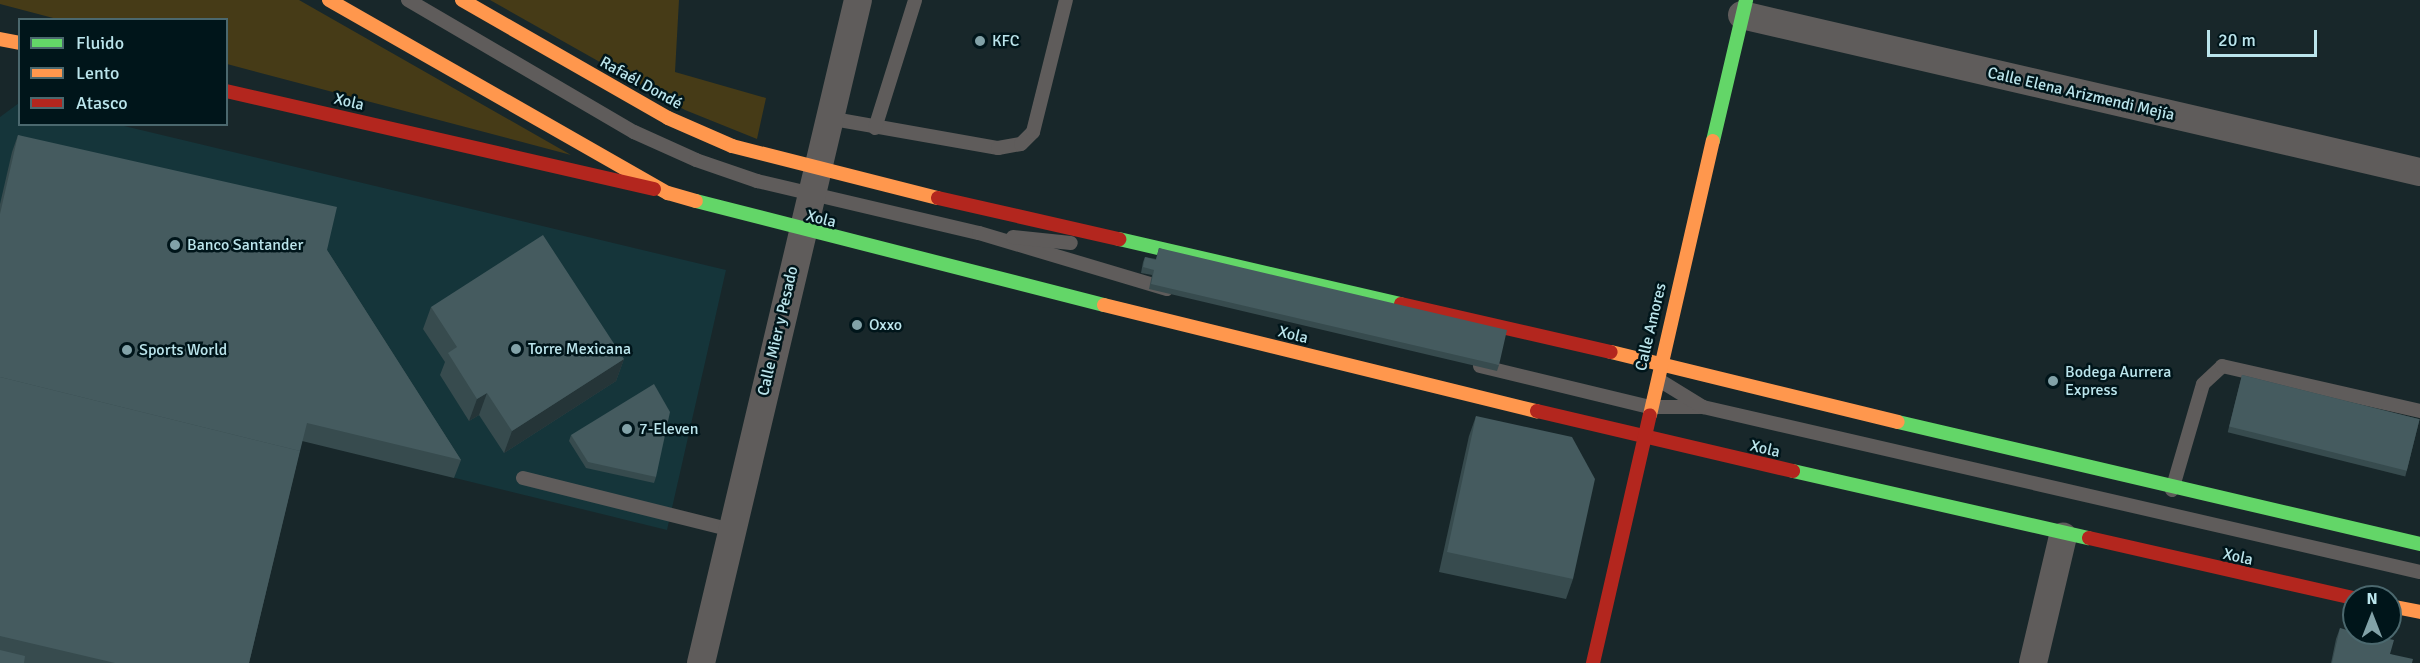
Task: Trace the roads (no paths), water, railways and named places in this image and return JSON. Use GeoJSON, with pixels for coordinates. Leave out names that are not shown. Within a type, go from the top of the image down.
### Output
{"type":"FeatureCollection","features":[{"type":"Feature","properties":{"kind":"main road"},"geometry":{"type":"LineString","coordinates":[[329,0],[668,193]]}},
{"type":"Feature","properties":{"kind":"main road","name":"Rafaél Dondé"},"geometry":{"type":"LineString","coordinates":[[462,0],[668,118],[812,182]]}},
{"type":"Feature","properties":{"kind":"main road","name":"Calle Amores"},"geometry":{"type":"LineString","coordinates":[[1593,663],[1642,437],[1744,7]]}},
{"type":"Feature","properties":{"kind":"main road"},"geometry":{"type":"LineString","coordinates":[[0,39],[18,43]]}},
{"type":"Feature","properties":{"kind":"main road","name":"Xola"},"geometry":{"type":"LineString","coordinates":[[228,91],[668,193],[802,231],[1642,437],[2063,536],[2342,595]]}},
{"type":"Feature","properties":{"kind":"main road"},"geometry":{"type":"LineString","coordinates":[[812,182],[1660,363],[2172,490],[2420,544]]}},
{"type":"Feature","properties":{"kind":"main road"},"geometry":{"type":"LineString","coordinates":[[2402,608],[2420,612]]}},
{"type":"Feature","properties":{"kind":"street","name":"Calle Mier y Pesado"},"geometry":{"type":"LineString","coordinates":[[701,663],[812,182],[858,0]]}},
{"type":"Feature","properties":{"kind":"street","name":"Calle Elena Arizmendi Mejía"},"geometry":{"type":"LineString","coordinates":[[1744,7],[2420,172]]}},
{"type":"Feature","properties":{"kind":"street"},"geometry":{"type":"LineString","coordinates":[[2032,663],[2063,536]]}},
{"type":"Feature","properties":{"kind":"lane"},"geometry":{"type":"LineString","coordinates":[[408,0],[634,132],[696,160],[812,182],[1179,292]]}},
{"type":"Feature","properties":{"kind":"lane"},"geometry":{"type":"LineString","coordinates":[[875,128],[915,0]]}},
{"type":"Feature","properties":{"kind":"lane"},"geometry":{"type":"LineString","coordinates":[[828,118],[998,148],[1021,144],[1034,132],[1066,0]]}},
{"type":"Feature","properties":{"kind":"lane"},"geometry":{"type":"LineString","coordinates":[[979,233],[1140,251],[1656,378],[1703,407]]}},
{"type":"Feature","properties":{"kind":"lane"},"geometry":{"type":"LineString","coordinates":[[1465,363],[1649,407],[1703,407],[2420,572]]}},
{"type":"Feature","properties":{"kind":"lane"},"geometry":{"type":"LineString","coordinates":[[2172,490],[2203,384],[2222,366],[2420,411]]}},
{"type":"Feature","properties":{"kind":"lane"},"geometry":{"type":"LineString","coordinates":[[523,478],[732,530]]}},
{"type":"Feature","properties":{"kind":"place","name":"KFC"},"geometry":{"type":"Point","coordinates":[980,41]}},
{"type":"Feature","properties":{"kind":"place","name":"Banco Santander"},"geometry":{"type":"Point","coordinates":[175,245]}},
{"type":"Feature","properties":{"kind":"place","name":"Oxxo"},"geometry":{"type":"Point","coordinates":[857,325]}},
{"type":"Feature","properties":{"kind":"place","name":"Torre Mexicana"},"geometry":{"type":"Point","coordinates":[516,349]}},
{"type":"Feature","properties":{"kind":"place","name":"Sports World"},"geometry":{"type":"Point","coordinates":[127,350]}},
{"type":"Feature","properties":{"kind":"place","name":"Bodega Aurrera Express"},"geometry":{"type":"Point","coordinates":[2053,381]}},
{"type":"Feature","properties":{"kind":"place","name":"7-Eleven"},"geometry":{"type":"Point","coordinates":[627,429]}}]}
